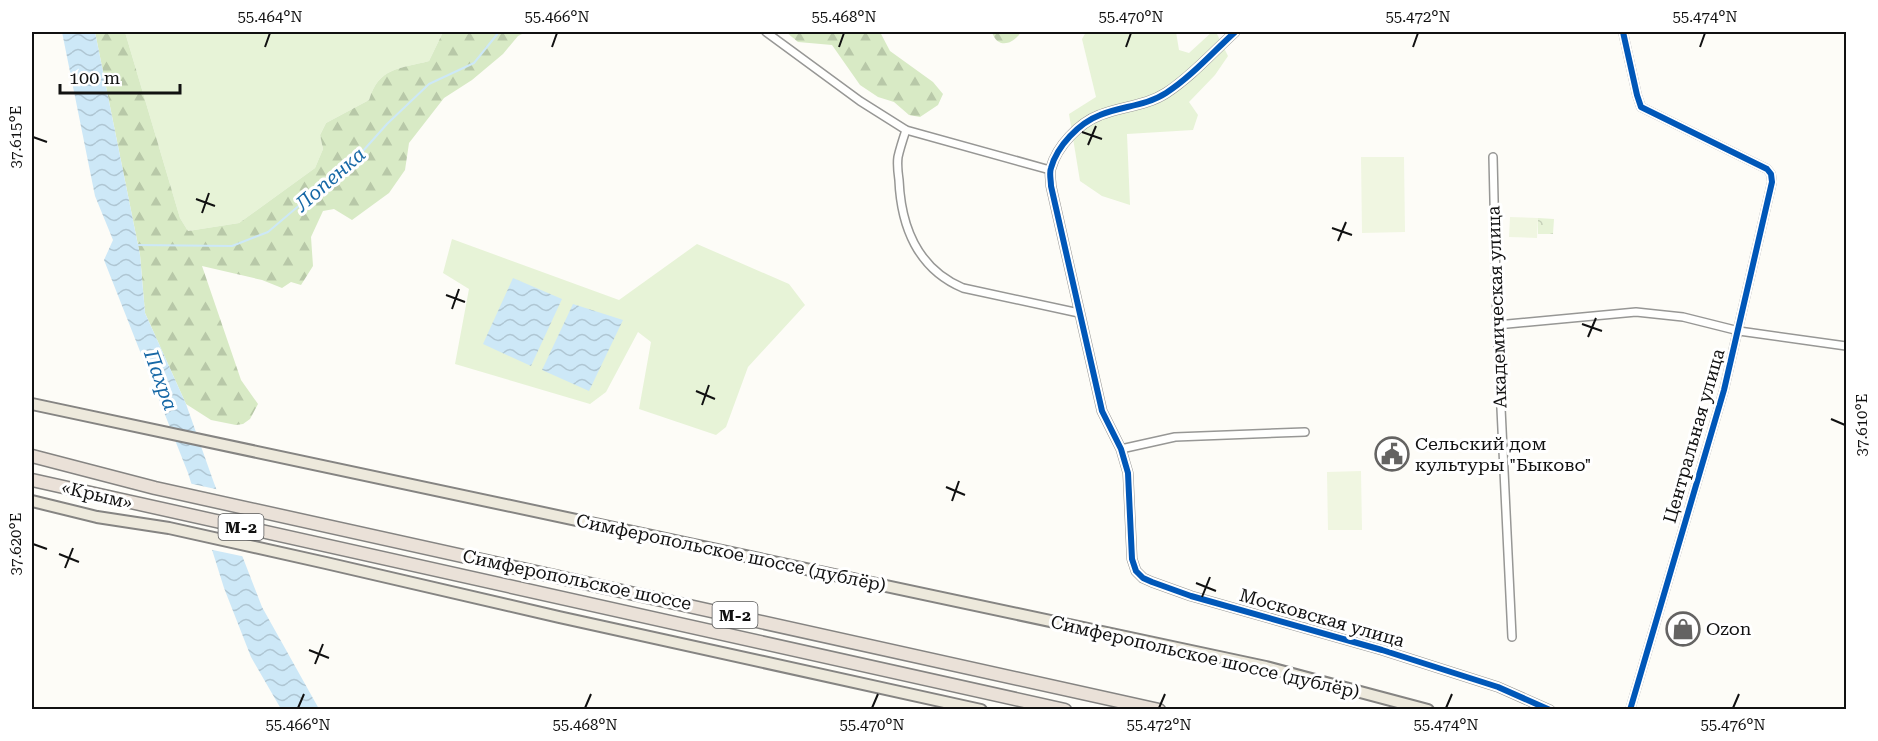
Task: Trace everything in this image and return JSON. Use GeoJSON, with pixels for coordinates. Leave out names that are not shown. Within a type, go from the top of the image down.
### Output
{"type":"FeatureCollection","features":[{"type":"Feature","properties":{"kind":"highway","name":"«Крым»"},"geometry":{"type":"LineString","coordinates":[[32,456],[155,488],[311,521]]}},
{"type":"Feature","properties":{"kind":"highway","name":"«Крым»"},"geometry":{"type":"LineString","coordinates":[[32,480],[319,544]]}},
{"type":"Feature","properties":{"kind":"highway","name":"Симферопольское шоссе"},"geometry":{"type":"LineString","coordinates":[[311,521],[1159,710]]}},
{"type":"Feature","properties":{"kind":"highway","name":"Симферопольское шоссе"},"geometry":{"type":"LineString","coordinates":[[319,544],[1065,710]]}},
{"type":"Feature","properties":{"kind":"main road","name":"Симферопольское шоссе (дублёр)"},"geometry":{"type":"LineString","coordinates":[[32,404],[1266,667],[1428,710]]}},
{"type":"Feature","properties":{"kind":"main road"},"geometry":{"type":"LineString","coordinates":[[32,501],[97,517],[169,528],[548,615],[981,710]]}},
{"type":"Feature","properties":{"kind":"street"},"geometry":{"type":"LineString","coordinates":[[766,32],[860,100],[906,130],[1050,170],[1056,154],[1085,124],[1100,115],[1148,102],[1164,94],[1177,86],[1235,32]]}},
{"type":"Feature","properties":{"kind":"street","name":"Центральная улица"},"geometry":{"type":"LineString","coordinates":[[1623,32],[1641,107],[1767,169],[1772,174],[1739,331],[1724,390],[1630,710]]}},
{"type":"Feature","properties":{"kind":"street"},"geometry":{"type":"LineString","coordinates":[[906,130],[898,158],[899,197],[911,240],[933,269],[945,280],[963,288],[1079,313]]}},
{"type":"Feature","properties":{"kind":"street","name":"Академическая улица"},"geometry":{"type":"LineString","coordinates":[[1493,157],[1497,325],[1512,637]]}},
{"type":"Feature","properties":{"kind":"street","name":"Московская улица"},"geometry":{"type":"LineString","coordinates":[[1050,170],[1051,186],[1101,411],[1121,449],[1128,473],[1132,559],[1136,571],[1143,578],[1191,596],[1382,650],[1498,687],[1550,710]]}},
{"type":"Feature","properties":{"kind":"street"},"geometry":{"type":"LineString","coordinates":[[1497,325],[1636,312],[1683,317],[1739,331],[1846,346]]}},
{"type":"Feature","properties":{"kind":"street"},"geometry":{"type":"LineString","coordinates":[[1121,449],[1175,437],[1305,432]]}},
{"type":"Feature","properties":{"kind":"street"},"geometry":{"type":"LineString","coordinates":[[947,702],[962,710]]}},
{"type":"Feature","properties":{"kind":"green space"},"geometry":{"type":"Polygon","coordinates":[[[95,32],[125,32],[180,218],[188,231],[239,223],[315,168],[323,149],[320,135],[326,123],[369,100],[373,89],[384,75],[399,68],[429,61],[443,32],[526,32],[518,36],[503,54],[472,80],[444,98],[409,143],[405,170],[389,193],[352,220],[334,209],[323,211],[311,237],[313,266],[301,285],[291,282],[282,288],[262,280],[202,266],[241,380],[258,404],[250,419],[243,424],[236,425],[211,420],[186,404],[145,313],[140,255],[95,32]]]}},
{"type":"Feature","properties":{"kind":"green space"},"geometry":{"type":"Polygon","coordinates":[[[125,32],[443,32],[429,61],[399,68],[384,75],[373,89],[369,100],[326,123],[320,135],[323,149],[315,168],[239,223],[188,231],[180,218],[125,32]]]}},
{"type":"Feature","properties":{"kind":"green space"},"geometry":{"type":"Polygon","coordinates":[[[786,32],[880,32],[890,51],[933,82],[943,94],[938,105],[920,117],[909,115],[894,102],[878,97],[860,85],[832,45],[798,42],[786,32]]]}},
{"type":"Feature","properties":{"kind":"green space"},"geometry":{"type":"Polygon","coordinates":[[[992,32],[1021,32],[1014,40],[1001,43],[992,32]]]}},
{"type":"Feature","properties":{"kind":"green space"},"geometry":{"type":"Polygon","coordinates":[[[1086,32],[1176,32],[1179,50],[1189,53],[1212,32],[1216,32],[1228,56],[1215,75],[1189,102],[1198,115],[1193,130],[1127,134],[1130,205],[1102,196],[1080,181],[1069,114],[1096,97],[1082,39],[1086,32]]]}},
{"type":"Feature","properties":{"kind":"green space"},"geometry":{"type":"Polygon","coordinates":[[[1361,157],[1404,157],[1405,232],[1362,233],[1361,157]]]}},
{"type":"Feature","properties":{"kind":"green space"},"geometry":{"type":"Polygon","coordinates":[[[1510,217],[1538,218],[1537,238],[1509,237],[1510,217]]]}},
{"type":"Feature","properties":{"kind":"green space"},"geometry":{"type":"Polygon","coordinates":[[[1538,218],[1554,219],[1553,234],[1538,234],[1538,218]]]}},
{"type":"Feature","properties":{"kind":"green space"},"geometry":{"type":"Polygon","coordinates":[[[452,239],[619,300],[697,244],[789,284],[805,305],[748,367],[726,427],[716,435],[639,409],[651,342],[638,332],[606,392],[590,404],[455,364],[469,289],[443,273],[452,239]]]}},
{"type":"Feature","properties":{"kind":"green space"},"geometry":{"type":"Polygon","coordinates":[[[1361,471],[1362,530],[1328,530],[1327,472],[1361,471]]]}},
{"type":"Feature","properties":{"kind":"water","name":"Пахра"},"geometry":{"type":"Polygon","coordinates":[[[62,32],[95,32],[140,255],[145,313],[186,404],[262,607],[319,709],[281,709],[251,657],[224,588],[188,473],[104,260],[113,240],[95,196],[62,32]]]}},
{"type":"Feature","properties":{"kind":"water"},"geometry":{"type":"Polygon","coordinates":[[[513,278],[562,299],[531,366],[483,344],[513,278]]]}},
{"type":"Feature","properties":{"kind":"water"},"geometry":{"type":"Polygon","coordinates":[[[573,304],[623,320],[589,391],[542,370],[573,304]]]}},
{"type":"Feature","properties":{"kind":"pier"},"geometry":{"type":"Polygon","coordinates":[[[188,483],[220,490],[246,557],[208,549],[188,483]]]}},
{"type":"Feature","properties":{"kind":"waterway","name":"Лопенка"},"geometry":{"type":"LineString","coordinates":[[135,245],[232,246],[268,232],[362,152],[387,124],[429,84],[474,63],[499,32]]}},
{"type":"Feature","properties":{"kind":"cycle path"},"geometry":{"type":"LineString","coordinates":[[1235,32],[1193,72],[1166,93],[1150,101],[1100,115],[1077,129],[1058,152],[1050,170],[1051,186],[1102,411],[1121,449],[1128,473],[1132,559],[1136,571],[1143,578],[1191,596],[1382,650],[1498,687],[1550,710]]}},
{"type":"Feature","properties":{"kind":"cycle path"},"geometry":{"type":"LineString","coordinates":[[1623,32],[1641,107],[1767,169],[1771,174],[1772,182],[1724,390],[1630,710]]}},
{"type":"Feature","properties":{"kind":"place","name":"Сельский дом культуры \"Быково\""},"geometry":{"type":"Point","coordinates":[1392,454]}},
{"type":"Feature","properties":{"kind":"place","name":"Ozon"},"geometry":{"type":"Point","coordinates":[1683,629]}}]}
